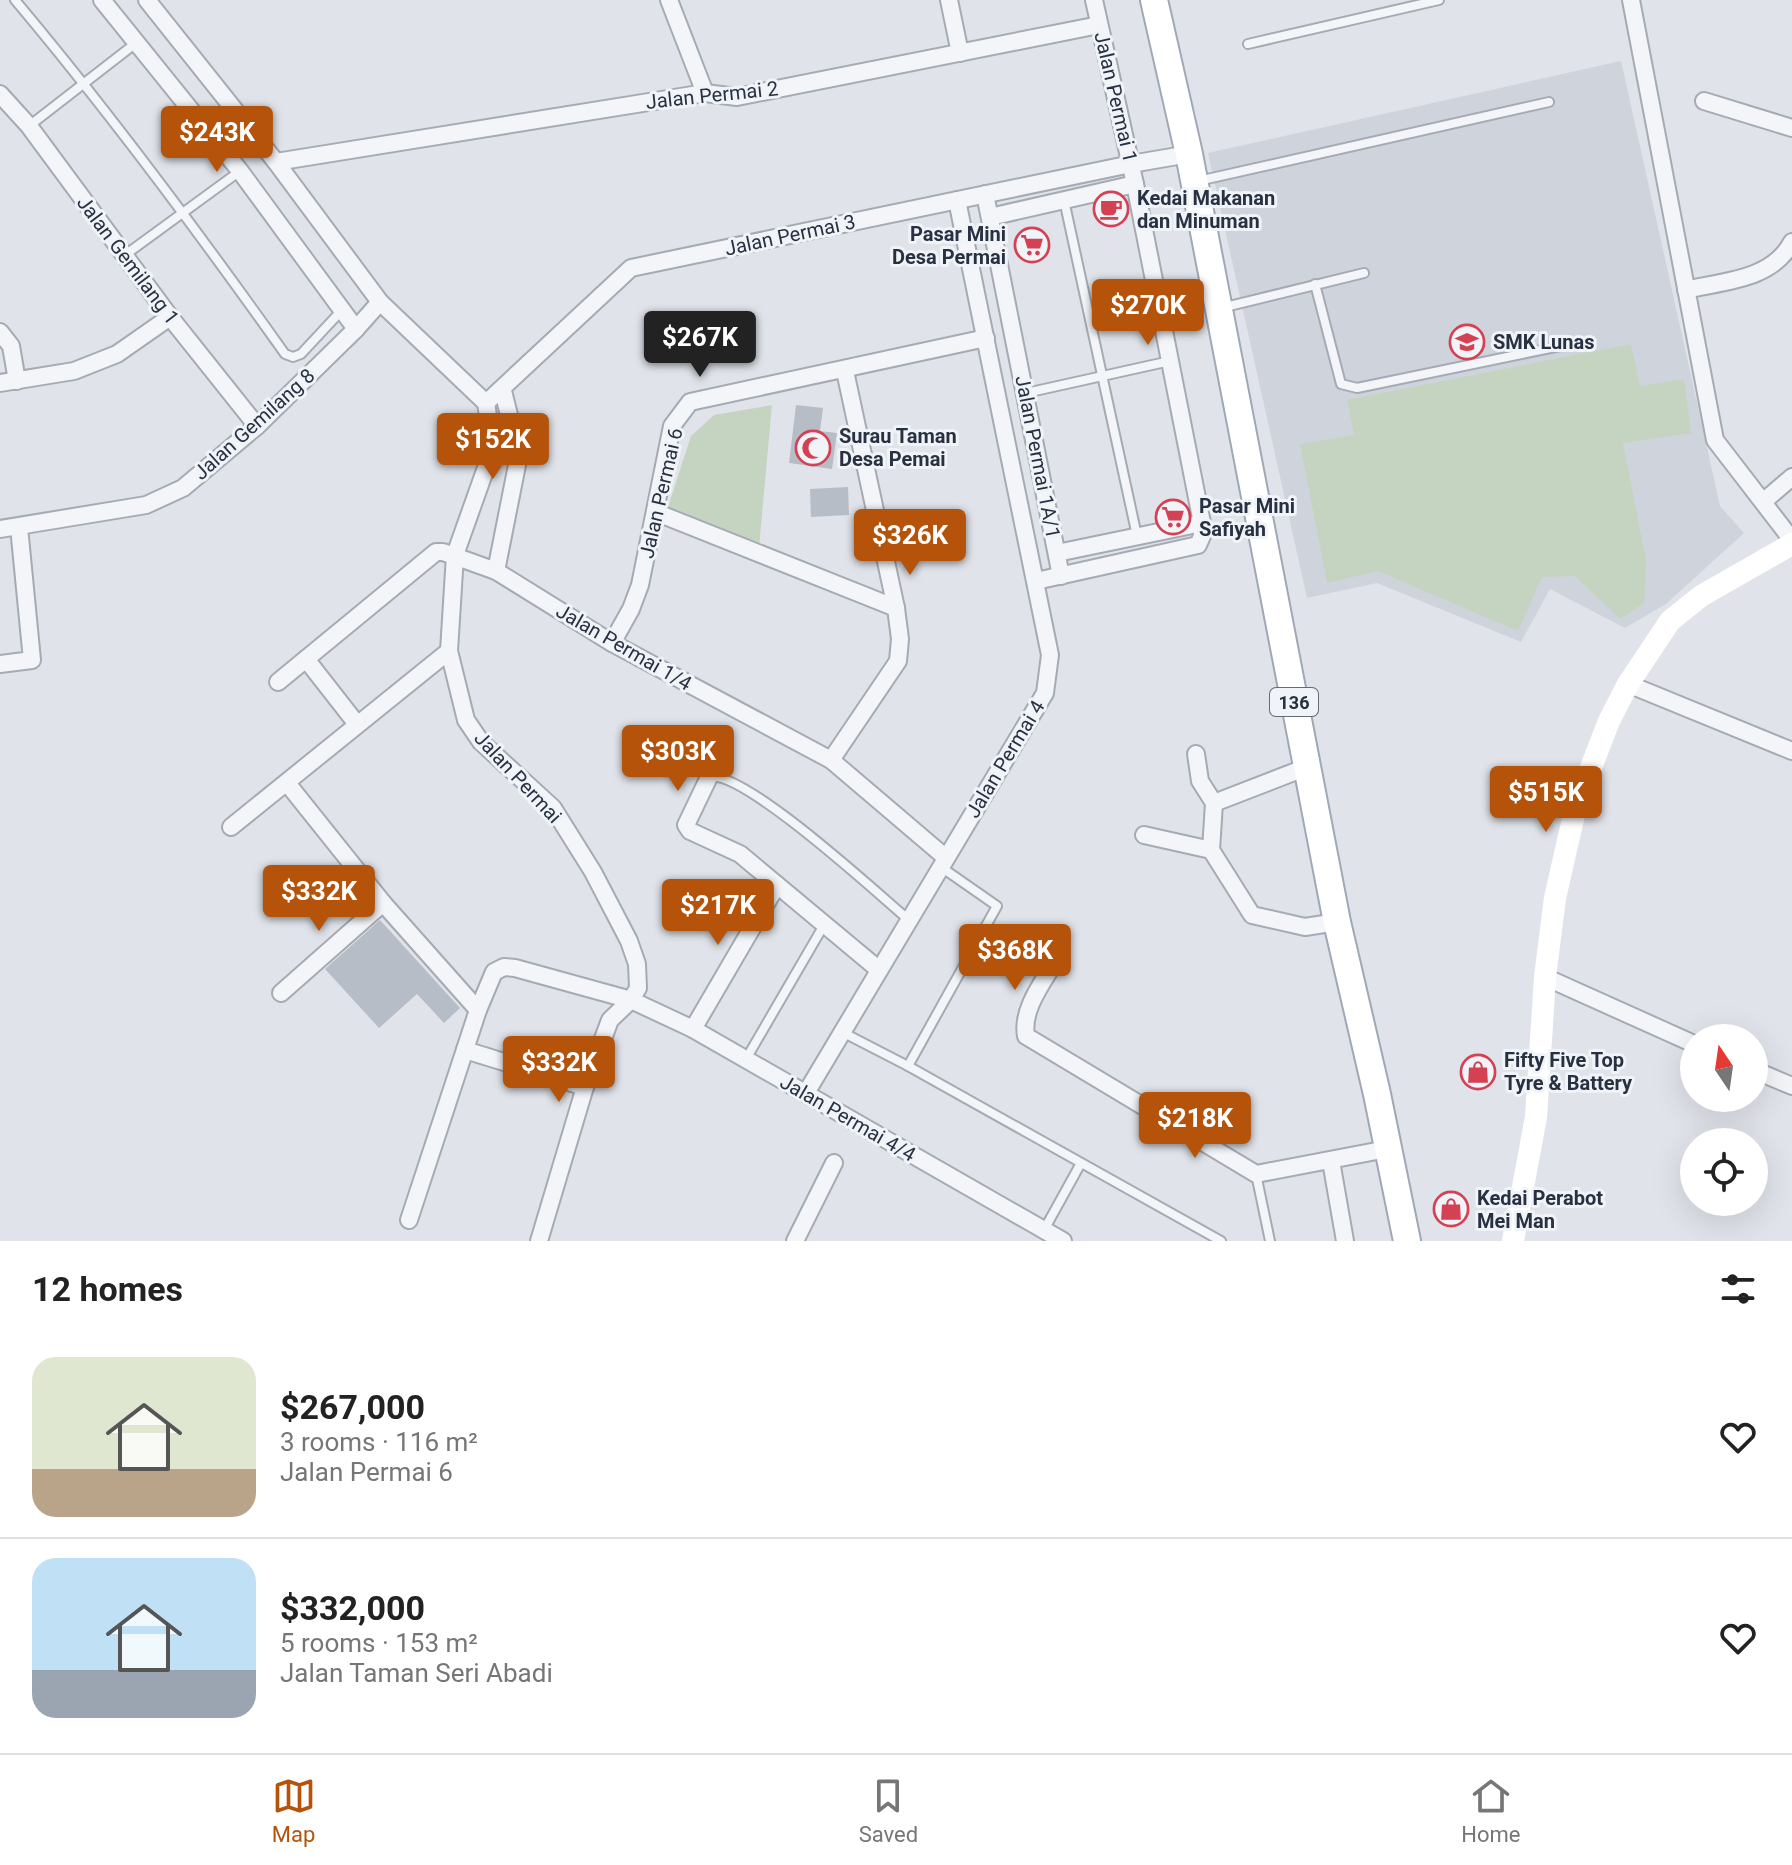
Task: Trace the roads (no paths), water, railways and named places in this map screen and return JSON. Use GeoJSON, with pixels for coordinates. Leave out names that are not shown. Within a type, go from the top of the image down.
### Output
{"type":"FeatureCollection","features":[{"type":"Feature","properties":{"kind":"main road","name":"136"},"geometry":{"type":"LineString","coordinates":[[1154,0],[1195,181],[1337,922],[1407,1241]]}},
{"type":"Feature","properties":{"kind":"main road"},"geometry":{"type":"LineString","coordinates":[[1513,1241],[1536,1117],[1545,977],[1555,898],[1576,806],[1609,721],[1628,684],[1670,621],[1701,596],[1792,542]]}},
{"type":"Feature","properties":{"kind":"street"},"geometry":{"type":"LineString","coordinates":[[102,0],[240,171],[356,329]]}},
{"type":"Feature","properties":{"kind":"street"},"geometry":{"type":"LineString","coordinates":[[147,0],[276,162],[380,302],[486,403]]}},
{"type":"Feature","properties":{"kind":"street"},"geometry":{"type":"LineString","coordinates":[[669,0],[705,93]]}},
{"type":"Feature","properties":{"kind":"street"},"geometry":{"type":"LineString","coordinates":[[949,0],[960,53]]}},
{"type":"Feature","properties":{"kind":"street","name":"Jalan Permai 1"},"geometry":{"type":"LineString","coordinates":[[1094,0],[1131,164],[1202,523]]}},
{"type":"Feature","properties":{"kind":"street"},"geometry":{"type":"LineString","coordinates":[[1631,0],[1715,440],[1792,542]]}},
{"type":"Feature","properties":{"kind":"street","name":"Jalan Permai 2"},"geometry":{"type":"LineString","coordinates":[[276,162],[705,93],[737,97],[1099,25]]}},
{"type":"Feature","properties":{"kind":"street","name":"Jalan Gemilang 1"},"geometry":{"type":"LineString","coordinates":[[0,94],[29,126],[170,317],[257,426]]}},
{"type":"Feature","properties":{"kind":"street"},"geometry":{"type":"LineString","coordinates":[[1704,101],[1792,128]]}},
{"type":"Feature","properties":{"kind":"street","name":"Jalan Permai 3"},"geometry":{"type":"LineString","coordinates":[[486,403],[503,391],[631,268],[1189,154]]}},
{"type":"Feature","properties":{"kind":"street"},"geometry":{"type":"LineString","coordinates":[[990,217],[1135,184]]}},
{"type":"Feature","properties":{"kind":"street","name":"Jalan Permai 1A/1"},"geometry":{"type":"LineString","coordinates":[[985,194],[1057,553],[1202,523]]}},
{"type":"Feature","properties":{"kind":"street","name":"Jalan Permai 4"},"geometry":{"type":"LineString","coordinates":[[806,1093],[1045,693],[1050,655],[957,200]]}},
{"type":"Feature","properties":{"kind":"street"},"geometry":{"type":"LineString","coordinates":[[1686,290],[1766,271],[1785,256],[1792,242]]}},
{"type":"Feature","properties":{"kind":"street","name":"Jalan Gemilang 8"},"geometry":{"type":"LineString","coordinates":[[0,529],[146,505],[183,488],[257,426],[380,302]]}},
{"type":"Feature","properties":{"kind":"street"},"geometry":{"type":"LineString","coordinates":[[8,382],[74,371],[117,354],[170,317]]}},
{"type":"Feature","properties":{"kind":"street"},"geometry":{"type":"LineString","coordinates":[[0,332],[11,346],[16,361],[8,382]]}},
{"type":"Feature","properties":{"kind":"street","name":"Jalan Permai 6"},"geometry":{"type":"LineString","coordinates":[[612,643],[640,585],[672,426],[690,402],[845,371],[986,338]]}},
{"type":"Feature","properties":{"kind":"street"},"geometry":{"type":"LineString","coordinates":[[831,760],[898,661],[900,639],[845,371]]}},
{"type":"Feature","properties":{"kind":"street"},"geometry":{"type":"LineString","coordinates":[[496,571],[519,455],[503,391]]}},
{"type":"Feature","properties":{"kind":"street","name":"Jalan Permai"},"geometry":{"type":"LineString","coordinates":[[486,403],[493,448],[455,555],[449,651],[466,720],[481,742],[553,808],[593,872],[629,941],[637,964],[638,988],[631,1000]]}},
{"type":"Feature","properties":{"kind":"street"},"geometry":{"type":"LineString","coordinates":[[1764,501],[1792,477]]}},
{"type":"Feature","properties":{"kind":"street"},"geometry":{"type":"LineString","coordinates":[[655,512],[896,608]]}},
{"type":"Feature","properties":{"kind":"street"},"geometry":{"type":"LineString","coordinates":[[1036,581],[1198,545],[1202,523]]}},
{"type":"Feature","properties":{"kind":"street"},"geometry":{"type":"LineString","coordinates":[[0,664],[32,660],[19,527]]}},
{"type":"Feature","properties":{"kind":"street"},"geometry":{"type":"LineString","coordinates":[[278,682],[436,552],[455,555]]}},
{"type":"Feature","properties":{"kind":"street"},"geometry":{"type":"LineString","coordinates":[[1057,553],[1061,576]]}},
{"type":"Feature","properties":{"kind":"street","name":"Jalan Permai 1/4"},"geometry":{"type":"LineString","coordinates":[[455,555],[496,571],[612,643],[831,760],[943,862]]}},
{"type":"Feature","properties":{"kind":"street"},"geometry":{"type":"LineString","coordinates":[[231,827],[449,651]]}},
{"type":"Feature","properties":{"kind":"street"},"geometry":{"type":"LineString","coordinates":[[306,659],[356,723]]}},
{"type":"Feature","properties":{"kind":"street"},"geometry":{"type":"LineString","coordinates":[[1628,684],[1792,751]]}},
{"type":"Feature","properties":{"kind":"street"},"geometry":{"type":"LineString","coordinates":[[1196,754],[1200,781],[1214,803],[1211,850],[1252,915],[1305,927],[1337,922]]}},
{"type":"Feature","properties":{"kind":"street"},"geometry":{"type":"LineString","coordinates":[[1214,803],[1307,767]]}},
{"type":"Feature","properties":{"kind":"street"},"geometry":{"type":"LineString","coordinates":[[709,777],[686,825],[690,831],[740,854],[878,969]]}},
{"type":"Feature","properties":{"kind":"street"},"geometry":{"type":"LineString","coordinates":[[287,783],[383,903],[478,1010],[409,1220]]}},
{"type":"Feature","properties":{"kind":"street"},"geometry":{"type":"LineString","coordinates":[[1144,835],[1211,850]]}},
{"type":"Feature","properties":{"kind":"street"},"geometry":{"type":"LineString","coordinates":[[693,1029],[777,885]]}},
{"type":"Feature","properties":{"kind":"street"},"geometry":{"type":"LineString","coordinates":[[281,993],[383,903]]}},
{"type":"Feature","properties":{"kind":"street"},"geometry":{"type":"LineString","coordinates":[[1057,958],[1028,1012],[1024,1024],[1026,1036],[1256,1174],[1387,1149]]}},
{"type":"Feature","properties":{"kind":"street","name":"Jalan Permai 4/4"},"geometry":{"type":"LineString","coordinates":[[478,1010],[494,972],[504,967],[631,1000],[693,1029],[1063,1241]]}},
{"type":"Feature","properties":{"kind":"street"},"geometry":{"type":"LineString","coordinates":[[1545,977],[1680,1038]]}},
{"type":"Feature","properties":{"kind":"street"},"geometry":{"type":"LineString","coordinates":[[539,1241],[585,1087],[610,1020],[631,1000]]}},
{"type":"Feature","properties":{"kind":"street"},"geometry":{"type":"LineString","coordinates":[[465,1050],[585,1087]]}},
{"type":"Feature","properties":{"kind":"street"},"geometry":{"type":"LineString","coordinates":[[1768,1076],[1792,1086]]}},
{"type":"Feature","properties":{"kind":"street"},"geometry":{"type":"LineString","coordinates":[[1331,1161],[1345,1241]]}},
{"type":"Feature","properties":{"kind":"street"},"geometry":{"type":"LineString","coordinates":[[795,1241],[834,1163]]}},
{"type":"Feature","properties":{"kind":"lane"},"geometry":{"type":"LineString","coordinates":[[15,0],[85,83],[183,211],[285,354],[293,357],[301,354],[342,309]]}},
{"type":"Feature","properties":{"kind":"lane"},"geometry":{"type":"LineString","coordinates":[[1248,44],[1439,0]]}},
{"type":"Feature","properties":{"kind":"lane"},"geometry":{"type":"LineString","coordinates":[[29,126],[138,42]]}},
{"type":"Feature","properties":{"kind":"lane"},"geometry":{"type":"LineString","coordinates":[[1195,181],[1549,102]]}},
{"type":"Feature","properties":{"kind":"lane"},"geometry":{"type":"LineString","coordinates":[[124,255],[240,171]]}},
{"type":"Feature","properties":{"kind":"lane"},"geometry":{"type":"LineString","coordinates":[[1064,200],[1137,536]]}},
{"type":"Feature","properties":{"kind":"lane"},"geometry":{"type":"LineString","coordinates":[[1219,308],[1364,273]]}},
{"type":"Feature","properties":{"kind":"lane"},"geometry":{"type":"LineString","coordinates":[[1315,284],[1341,384],[1348,387],[1357,388],[1570,344]]}},
{"type":"Feature","properties":{"kind":"lane"},"geometry":{"type":"LineString","coordinates":[[1026,393],[1171,360]]}},
{"type":"Feature","properties":{"kind":"lane"},"geometry":{"type":"LineString","coordinates":[[709,777],[725,779],[771,804],[909,920]]}},
{"type":"Feature","properties":{"kind":"lane"},"geometry":{"type":"LineString","coordinates":[[908,1066],[997,906],[943,862]]}},
{"type":"Feature","properties":{"kind":"lane"},"geometry":{"type":"LineString","coordinates":[[746,1060],[824,925]]}},
{"type":"Feature","properties":{"kind":"lane"},"geometry":{"type":"LineString","coordinates":[[841,1032],[908,1066],[1221,1241]]}},
{"type":"Feature","properties":{"kind":"lane"},"geometry":{"type":"LineString","coordinates":[[1044,1230],[1081,1163]]}},
{"type":"Feature","properties":{"kind":"lane"},"geometry":{"type":"LineString","coordinates":[[1256,1174],[1270,1241]]}},
{"type":"Feature","properties":{"kind":"place","name":"Kedai Makanan dan Minuman"},"geometry":{"type":"Point","coordinates":[1111,209]}},
{"type":"Feature","properties":{"kind":"place","name":"Pasar Mini Desa Permai"},"geometry":{"type":"Point","coordinates":[1032,245]}},
{"type":"Feature","properties":{"kind":"place","name":"SMK Lunas"},"geometry":{"type":"Point","coordinates":[1467,342]}},
{"type":"Feature","properties":{"kind":"place","name":"Surau Taman Desa Pemai"},"geometry":{"type":"Point","coordinates":[813,448]}},
{"type":"Feature","properties":{"kind":"place","name":"Pasar Mini Safiyah"},"geometry":{"type":"Point","coordinates":[1173,517]}},
{"type":"Feature","properties":{"kind":"place","name":"Fifty Five Top Tyre & Battery"},"geometry":{"type":"Point","coordinates":[1478,1072]}},
{"type":"Feature","properties":{"kind":"place","name":"Kedai Perabot Mei Man"},"geometry":{"type":"Point","coordinates":[1451,1209]}}]}
